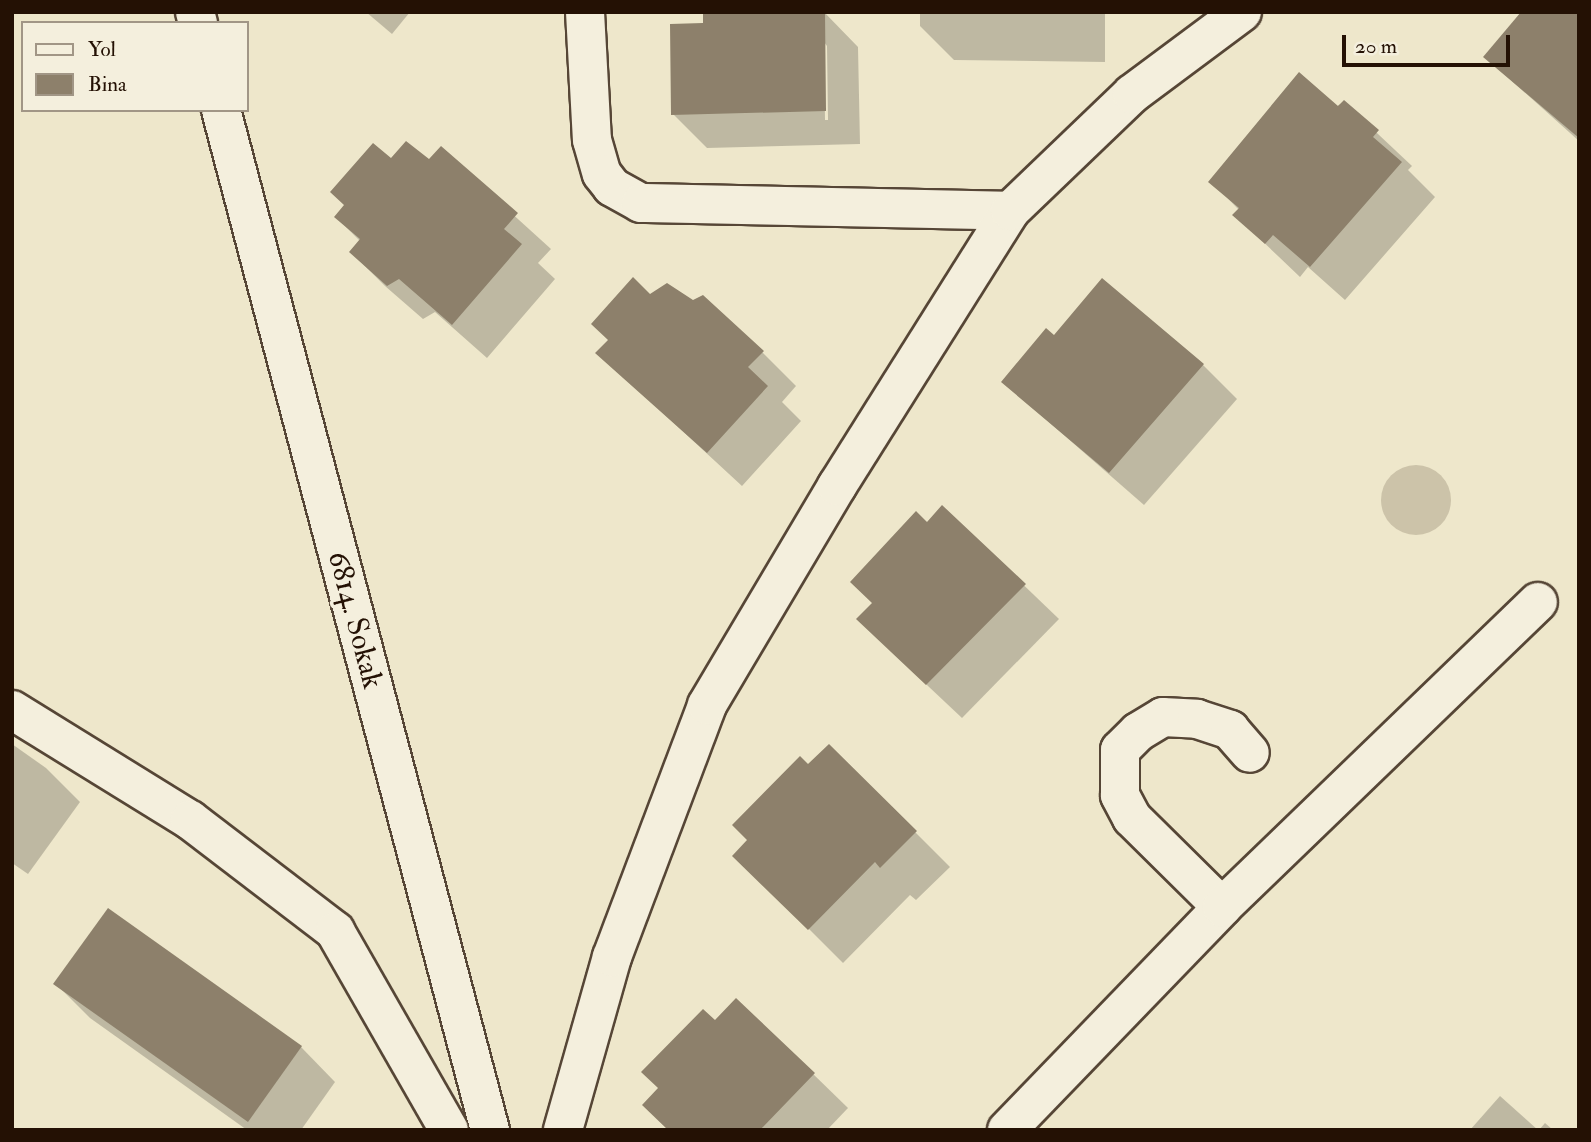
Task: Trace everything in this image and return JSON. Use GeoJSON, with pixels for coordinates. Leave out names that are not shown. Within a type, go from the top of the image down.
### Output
{"type":"FeatureCollection","features":[{"type":"Feature","properties":{"kind":"street"},"geometry":{"type":"LineString","coordinates":[[585,12],[595,151],[602,174],[612,187],[641,203],[1010,211]]}},
{"type":"Feature","properties":{"kind":"street"},"geometry":{"type":"LineString","coordinates":[[563,1130],[612,957],[707,705],[836,485],[1010,211],[1132,94],[1242,12]]}},
{"type":"Feature","properties":{"kind":"street","name":"6814. Sokak"},"geometry":{"type":"LineString","coordinates":[[222,112],[490,1130]]}},
{"type":"Feature","properties":{"kind":"street"},"geometry":{"type":"LineString","coordinates":[[1006,1130],[1222,907],[1538,602]]}},
{"type":"Feature","properties":{"kind":"street"},"geometry":{"type":"LineString","coordinates":[[12,710],[190,820],[335,931],[449,1130]]}},
{"type":"Feature","properties":{"kind":"street"},"geometry":{"type":"LineString","coordinates":[[1222,907],[1132,818],[1120,795],[1120,750],[1138,732],[1163,717],[1197,719],[1230,730],[1250,753]]}},
{"type":"Feature","properties":{"kind":"shaded area"},"geometry":{"type":"Polygon","coordinates":[[[1409,465],[1423,465],[1436,471],[1445,480],[1451,500],[1449,513],[1441,525],[1423,535],[1409,535],[1396,529],[1387,520],[1381,507],[1381,493],[1387,480],[1396,471],[1409,465]]]}},
{"type":"Feature","properties":{"kind":"building"},"geometry":{"type":"Polygon","coordinates":[[[703,12],[825,12],[826,111],[671,115],[670,24],[703,23],[703,12]]]}},
{"type":"Feature","properties":{"kind":"building"},"geometry":{"type":"Polygon","coordinates":[[[1521,12],[1579,12],[1579,138],[1483,57],[1521,12]]]}},
{"type":"Feature","properties":{"kind":"building"},"geometry":{"type":"Polygon","coordinates":[[[1299,72],[1338,106],[1344,100],[1379,130],[1373,137],[1402,162],[1310,267],[1273,235],[1265,244],[1232,215],[1239,208],[1208,182],[1299,72]]]}},
{"type":"Feature","properties":{"kind":"building"},"geometry":{"type":"Polygon","coordinates":[[[406,141],[429,159],[441,146],[518,213],[504,229],[522,244],[452,325],[399,279],[387,286],[349,252],[360,239],[334,217],[344,205],[330,192],[373,143],[391,158],[406,141]]]}},
{"type":"Feature","properties":{"kind":"building"},"geometry":{"type":"Polygon","coordinates":[[[633,277],[650,294],[667,283],[693,300],[703,295],[764,351],[748,367],[768,386],[707,453],[595,353],[608,340],[591,324],[633,277]]]}},
{"type":"Feature","properties":{"kind":"building"},"geometry":{"type":"Polygon","coordinates":[[[1102,278],[1204,364],[1109,473],[1001,382],[1046,328],[1054,335],[1102,278]]]}},
{"type":"Feature","properties":{"kind":"building"},"geometry":{"type":"Polygon","coordinates":[[[942,505],[1026,584],[926,685],[856,619],[872,603],[850,582],[916,511],[927,522],[942,505]]]}},
{"type":"Feature","properties":{"kind":"building"},"geometry":{"type":"Polygon","coordinates":[[[829,744],[917,831],[880,868],[875,862],[808,930],[732,856],[747,840],[732,825],[800,756],[808,764],[829,744]]]}},
{"type":"Feature","properties":{"kind":"building"},"geometry":{"type":"Polygon","coordinates":[[[108,908],[302,1046],[248,1122],[53,984],[108,908]]]}},
{"type":"Feature","properties":{"kind":"building"},"geometry":{"type":"Polygon","coordinates":[[[736,998],[815,1073],[760,1130],[668,1130],[642,1105],[658,1088],[641,1072],[703,1009],[715,1020],[736,998]]]}}]}
